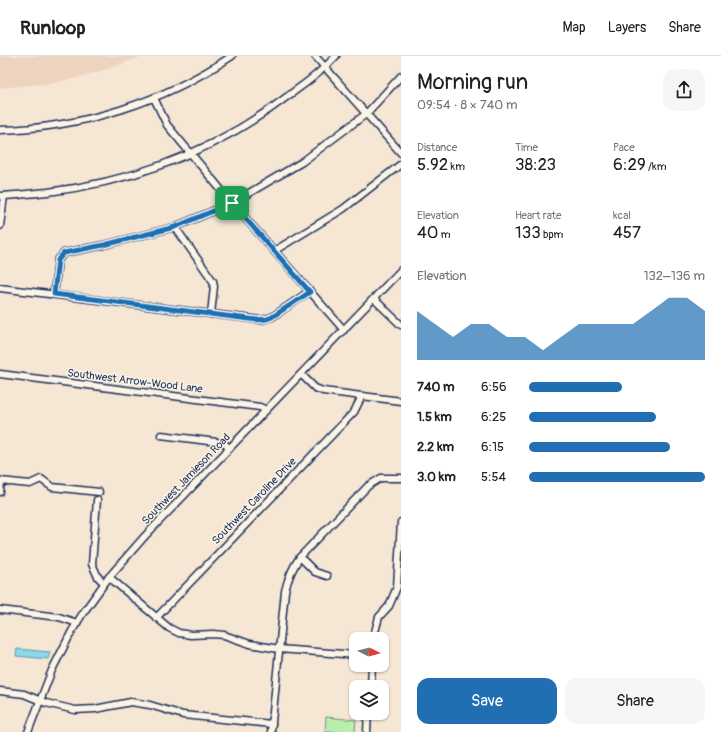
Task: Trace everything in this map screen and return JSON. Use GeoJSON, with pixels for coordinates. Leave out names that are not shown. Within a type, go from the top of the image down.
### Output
{"type":"FeatureCollection","features":[{"type":"Feature","properties":{"kind":"street"},"geometry":{"type":"LineString","coordinates":[[0,130],[62,124],[106,114],[154,98],[199,76],[232,56]]}},
{"type":"Feature","properties":{"kind":"street"},"geometry":{"type":"LineString","coordinates":[[315,56],[401,152]]}},
{"type":"Feature","properties":{"kind":"street"},"geometry":{"type":"LineString","coordinates":[[0,226],[2,196],[91,185],[157,167],[191,154],[217,141],[270,110],[325,68],[336,56]]}},
{"type":"Feature","properties":{"kind":"street"},"geometry":{"type":"LineString","coordinates":[[54,294],[58,260],[64,253],[104,245],[175,227],[232,203],[302,162],[366,114],[401,76]]}},
{"type":"Feature","properties":{"kind":"street"},"geometry":{"type":"LineString","coordinates":[[154,98],[167,125],[232,203],[344,330]]}},
{"type":"Feature","properties":{"kind":"street"},"geometry":{"type":"LineString","coordinates":[[274,251],[344,209],[401,164]]}},
{"type":"Feature","properties":{"kind":"street"},"geometry":{"type":"LineString","coordinates":[[175,227],[213,281],[214,286],[211,314]]}},
{"type":"Feature","properties":{"kind":"street","name":"Southwest Jamieson Road"},"geometry":{"type":"LineString","coordinates":[[28,732],[57,660],[77,623],[109,577],[145,536],[401,270]]}},
{"type":"Feature","properties":{"kind":"street"},"geometry":{"type":"LineString","coordinates":[[0,288],[257,320],[267,319],[310,292]]}},
{"type":"Feature","properties":{"kind":"street"},"geometry":{"type":"LineString","coordinates":[[374,299],[401,325]]}},
{"type":"Feature","properties":{"kind":"street","name":"Southwest Arrow-Wood Lane"},"geometry":{"type":"LineString","coordinates":[[0,374],[260,407],[266,410]]}},
{"type":"Feature","properties":{"kind":"street"},"geometry":{"type":"LineString","coordinates":[[301,374],[315,388],[323,391],[401,401]]}},
{"type":"Feature","properties":{"kind":"street","name":"Southwest Caroline Drive"},"geometry":{"type":"LineString","coordinates":[[156,618],[354,412],[362,396]]}},
{"type":"Feature","properties":{"kind":"street"},"geometry":{"type":"LineString","coordinates":[[161,436],[224,443],[229,448]]}},
{"type":"Feature","properties":{"kind":"street"},"geometry":{"type":"LineString","coordinates":[[271,732],[287,579],[293,566],[368,486],[382,478],[401,478]]}},
{"type":"Feature","properties":{"kind":"street"},"geometry":{"type":"LineString","coordinates":[[0,492],[1,481],[30,484],[40,479],[52,487],[99,492]]}},
{"type":"Feature","properties":{"kind":"street"},"geometry":{"type":"LineString","coordinates":[[97,500],[92,564],[98,577],[104,584]]}},
{"type":"Feature","properties":{"kind":"street"},"geometry":{"type":"LineString","coordinates":[[375,632],[380,617],[389,606],[397,587],[401,522]]}},
{"type":"Feature","properties":{"kind":"street"},"geometry":{"type":"LineString","coordinates":[[300,557],[314,572],[327,576]]}},
{"type":"Feature","properties":{"kind":"street"},"geometry":{"type":"LineString","coordinates":[[109,577],[156,618],[169,628],[179,633],[191,635],[224,635],[250,644],[279,649],[349,654]]}},
{"type":"Feature","properties":{"kind":"street"},"geometry":{"type":"LineString","coordinates":[[0,610],[59,617],[77,623]]}},
{"type":"Feature","properties":{"kind":"street"},"geometry":{"type":"LineString","coordinates":[[0,691],[24,694],[41,702],[75,710],[95,709],[131,702],[150,705],[183,715],[272,724]]}},
{"type":"Feature","properties":{"kind":"street"},"geometry":{"type":"LineString","coordinates":[[367,732],[368,720]]}},
{"type":"Feature","properties":{"kind":"shaded area"},"geometry":{"type":"Polygon","coordinates":[[[0,56],[143,56],[111,68],[77,78],[44,84],[0,88],[0,56]]]}},
{"type":"Feature","properties":{"kind":"green space"},"geometry":{"type":"Polygon","coordinates":[[[326,717],[356,720],[355,732],[325,732],[326,717]]]}},
{"type":"Feature","properties":{"kind":"water"},"geometry":{"type":"Polygon","coordinates":[[[17,649],[50,652],[48,659],[16,656],[17,649]]]}},
{"type":"Feature","properties":{"kind":"route"},"geometry":{"type":"LineString","coordinates":[[232,203],[310,292],[272,317],[257,320],[54,294],[58,260],[64,253],[104,245],[175,227],[232,203]]}}]}
